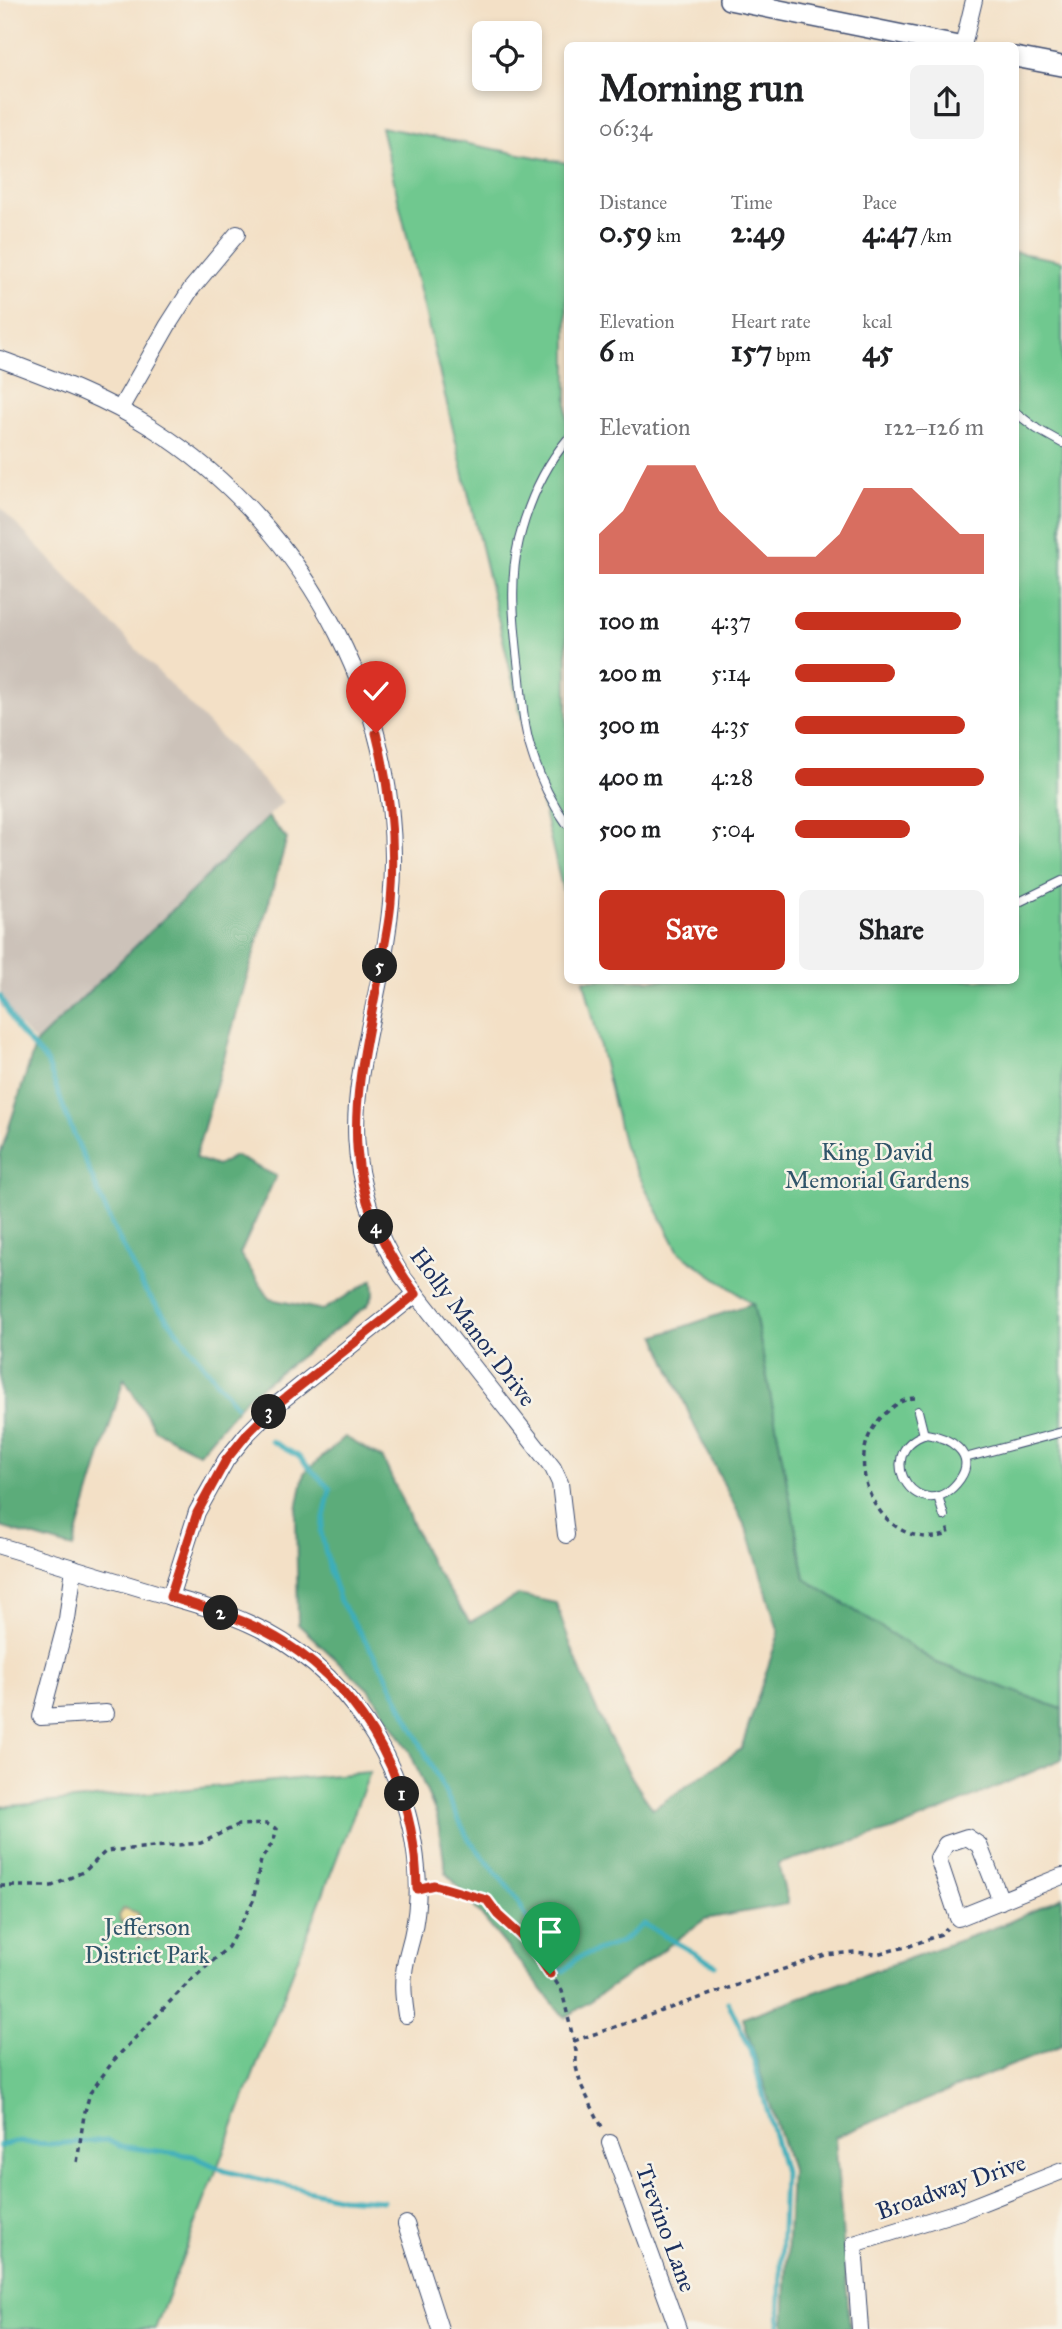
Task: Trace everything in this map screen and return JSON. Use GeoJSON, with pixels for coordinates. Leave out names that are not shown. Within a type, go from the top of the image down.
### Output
{"type":"FeatureCollection","features":[{"type":"Feature","properties":{"kind":"street"},"geometry":{"type":"LineString","coordinates":[[729,0],[940,42]]}},
{"type":"Feature","properties":{"kind":"street"},"geometry":{"type":"LineString","coordinates":[[961,42],[974,0]]}},
{"type":"Feature","properties":{"kind":"street"},"geometry":{"type":"LineString","coordinates":[[1019,58],[1062,66]]}},
{"type":"Feature","properties":{"kind":"street"},"geometry":{"type":"LineString","coordinates":[[120,409],[191,289],[237,234]]}},
{"type":"Feature","properties":{"kind":"street","name":"Holly Manor Drive"},"geometry":{"type":"LineString","coordinates":[[0,359],[66,384],[120,409],[192,456],[228,487],[290,556],[342,641],[361,686],[376,733],[386,772],[392,819],[393,867],[388,927],[358,1083],[355,1116],[356,1154],[362,1186],[371,1216],[386,1249],[416,1294],[553,1468],[560,1483],[566,1535]]}},
{"type":"Feature","properties":{"kind":"street"},"geometry":{"type":"LineString","coordinates":[[170,1597],[197,1513],[214,1479],[233,1451],[275,1406],[416,1294]]}},
{"type":"Feature","properties":{"kind":"street"},"geometry":{"type":"LineString","coordinates":[[0,1546],[248,1623],[284,1642],[338,1686],[377,1736],[405,1801],[417,1869],[412,1934],[404,1971],[406,2015]]}},
{"type":"Feature","properties":{"kind":"street"},"geometry":{"type":"LineString","coordinates":[[74,1568],[67,1619],[41,1717],[106,1713]]}},
{"type":"Feature","properties":{"kind":"street"},"geometry":{"type":"LineString","coordinates":[[1001,1901],[979,1844],[967,1837],[946,1844],[938,1858],[958,1918],[1001,1901],[1062,1876]]}},
{"type":"Feature","properties":{"kind":"street","name":"Trevino Lane"},"geometry":{"type":"LineString","coordinates":[[610,2143],[678,2329]]}},
{"type":"Feature","properties":{"kind":"street","name":"Broadway Drive"},"geometry":{"type":"LineString","coordinates":[[860,2329],[854,2245],[961,2211],[1062,2171]]}},
{"type":"Feature","properties":{"kind":"street"},"geometry":{"type":"LineString","coordinates":[[406,2224],[440,2329]]}},
{"type":"Feature","properties":{"kind":"lane"},"geometry":{"type":"LineString","coordinates":[[1019,415],[1062,443]]}},
{"type":"Feature","properties":{"kind":"lane"},"geometry":{"type":"LineString","coordinates":[[564,444],[549,464],[527,512],[518,542],[514,590],[523,710],[531,750],[542,782],[564,819]]}},
{"type":"Feature","properties":{"kind":"lane"},"geometry":{"type":"LineString","coordinates":[[1019,902],[1062,881]]}},
{"type":"Feature","properties":{"kind":"lane"},"geometry":{"type":"LineString","coordinates":[[918,1411],[925,1435]]}},
{"type":"Feature","properties":{"kind":"lane"},"geometry":{"type":"LineString","coordinates":[[965,1458],[1062,1432]]}},
{"type":"Feature","properties":{"kind":"lane"},"geometry":{"type":"LineString","coordinates":[[925,1435],[939,1436],[951,1442],[961,1450],[965,1458],[963,1474],[954,1488],[930,1498],[917,1495],[906,1484],[901,1473],[900,1460],[905,1447],[914,1438],[925,1435]]}},
{"type":"Feature","properties":{"kind":"lane"},"geometry":{"type":"LineString","coordinates":[[938,1496],[944,1516]]}},
{"type":"Feature","properties":{"kind":"path"},"geometry":{"type":"LineString","coordinates":[[0,1886],[52,1886],[85,1871],[106,1851],[201,1843],[238,1825],[267,1824],[277,1829],[274,1842],[261,1860],[253,1901],[228,1947],[184,1987],[114,2060],[90,2093],[77,2163]]}},
{"type":"Feature","properties":{"kind":"path"},"geometry":{"type":"LineString","coordinates":[[417,1889],[434,1885],[487,1900],[498,1915],[530,1944],[562,1991],[581,2085],[610,2143]]}},
{"type":"Feature","properties":{"kind":"path"},"geometry":{"type":"LineString","coordinates":[[574,2041],[825,1955],[855,1952],[876,1954],[910,1946],[941,1934],[958,1918]]}},
{"type":"Feature","properties":{"kind":"shaded area"},"geometry":{"type":"Polygon","coordinates":[[[0,507],[283,802],[36,1043],[0,1005],[0,507]]]}},
{"type":"Feature","properties":{"kind":"green space"},"geometry":{"type":"Polygon","coordinates":[[[381,127],[564,162],[564,895],[381,127]]]}},
{"type":"Feature","properties":{"kind":"green space","name":"King David Memorial Gardens"},"geometry":{"type":"Polygon","coordinates":[[[1019,253],[1062,261],[1062,1710],[937,1663],[805,1579],[753,1304],[679,1252],[624,1147],[585,984],[1019,984],[1019,253]]]}},
{"type":"Feature","properties":{"kind":"green space"},"geometry":{"type":"Polygon","coordinates":[[[268,817],[287,839],[195,1158],[217,1166],[235,1156],[276,1176],[240,1254],[270,1299],[323,1310],[373,1280],[374,1293],[368,1305],[247,1397],[199,1453],[155,1430],[124,1378],[73,1548],[0,1527],[0,1155],[36,1043],[268,817]]]}},
{"type":"Feature","properties":{"kind":"green space"},"geometry":{"type":"Polygon","coordinates":[[[753,1303],[805,1579],[937,1663],[1062,1709],[1062,1759],[908,1825],[778,1864],[788,1904],[705,1919],[565,2018],[446,1872],[437,1816],[410,1752],[371,1692],[298,1624],[296,1515],[304,1473],[345,1437],[383,1459],[429,1560],[470,1622],[518,1595],[556,1603],[575,1657],[609,1736],[653,1809],[741,1749],[779,1633],[748,1532],[694,1425],[656,1336],[753,1303]]]}},
{"type":"Feature","properties":{"kind":"green space","name":"Jefferson District Park"},"geometry":{"type":"Polygon","coordinates":[[[370,1772],[155,2329],[0,2329],[0,1807],[370,1772]]]}},
{"type":"Feature","properties":{"kind":"green space"},"geometry":{"type":"Polygon","coordinates":[[[1062,1897],[1062,2045],[835,2137],[850,2329],[784,2329],[791,2170],[743,2018],[1005,1924],[1062,1897]]]}},
{"type":"Feature","properties":{"kind":"sand"},"geometry":{"type":"Polygon","coordinates":[[[124,1908],[138,1913],[141,1928],[154,1928],[154,1938],[137,1939],[129,1920],[121,1923],[119,1916],[124,1908]]]}},
{"type":"Feature","properties":{"kind":"waterway"},"geometry":{"type":"LineString","coordinates":[[0,996],[18,1030],[47,1062],[112,1225],[146,1292],[236,1406]]}},
{"type":"Feature","properties":{"kind":"waterway"},"geometry":{"type":"LineString","coordinates":[[271,1441],[298,1456],[330,1489],[321,1532],[340,1601],[383,1669],[468,1838],[515,1896],[555,1969],[564,1971],[577,1958],[621,1942],[644,1924],[715,1965]]}},
{"type":"Feature","properties":{"kind":"waterway"},"geometry":{"type":"LineString","coordinates":[[728,2002],[751,2050],[784,2172],[779,2329]]}},
{"type":"Feature","properties":{"kind":"waterway"},"geometry":{"type":"LineString","coordinates":[[0,2146],[14,2142],[51,2144],[107,2140],[119,2146],[193,2156],[225,2171],[341,2198],[383,2201]]}},
{"type":"Feature","properties":{"kind":"route"},"geometry":{"type":"LineString","coordinates":[[376,733],[386,772],[392,819],[393,867],[388,927],[358,1083],[356,1154],[371,1216],[386,1249],[416,1294],[275,1406],[226,1460],[197,1513],[170,1597],[248,1623],[284,1642],[338,1686],[377,1736],[393,1768],[405,1801],[417,1869],[417,1889],[434,1885],[487,1900],[498,1915],[530,1944],[550,1974]]}}]}
